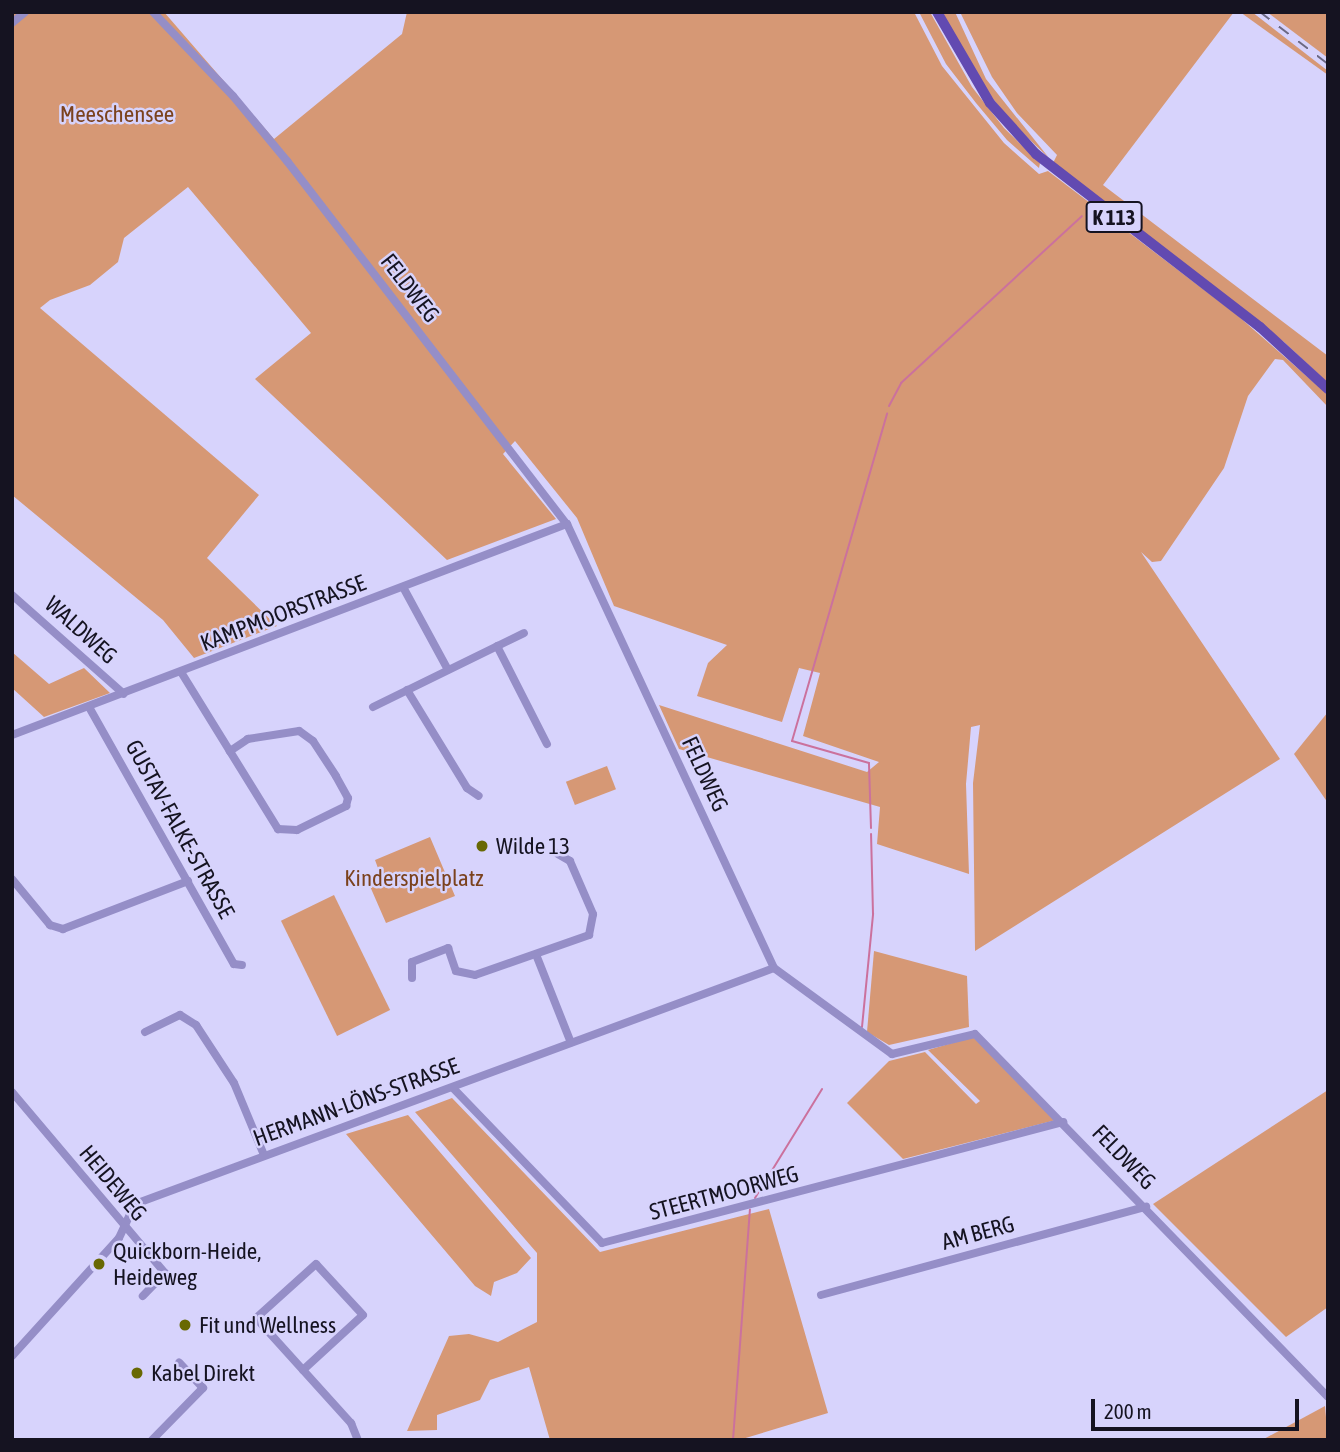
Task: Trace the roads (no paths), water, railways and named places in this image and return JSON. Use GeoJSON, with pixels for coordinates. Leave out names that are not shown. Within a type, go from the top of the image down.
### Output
{"type":"FeatureCollection","features":[{"type":"Feature","properties":{"kind":"main road","name":"K 113"},"geometry":{"type":"LineString","coordinates":[[937,12],[990,103],[1036,154],[1260,327],[1328,389]]}},
{"type":"Feature","properties":{"kind":"street"},"geometry":{"type":"LineString","coordinates":[[12,23],[25,12]]}},
{"type":"Feature","properties":{"kind":"street","name":"FELDWEG"},"geometry":{"type":"LineString","coordinates":[[153,12],[279,152],[567,523],[774,968],[892,1054],[975,1034],[1328,1397]]}},
{"type":"Feature","properties":{"kind":"street","name":"KAMPMOORSTRASSE"},"geometry":{"type":"LineString","coordinates":[[12,735],[181,673],[567,523]]}},
{"type":"Feature","properties":{"kind":"street"},"geometry":{"type":"LineString","coordinates":[[403,587],[448,670]]}},
{"type":"Feature","properties":{"kind":"street","name":"WALDWEG"},"geometry":{"type":"LineString","coordinates":[[12,594],[124,694]]}},
{"type":"Feature","properties":{"kind":"street"},"geometry":{"type":"LineString","coordinates":[[373,707],[524,633]]}},
{"type":"Feature","properties":{"kind":"street"},"geometry":{"type":"LineString","coordinates":[[497,646],[547,744]]}},
{"type":"Feature","properties":{"kind":"street"},"geometry":{"type":"LineString","coordinates":[[181,673],[278,829],[297,830],[346,806],[348,798],[336,776],[313,741],[299,731],[248,739],[230,751]]}},
{"type":"Feature","properties":{"kind":"street"},"geometry":{"type":"LineString","coordinates":[[407,690],[467,788],[480,796]]}},
{"type":"Feature","properties":{"kind":"street","name":"GUSTAV-FALKE-STRASSE"},"geometry":{"type":"LineString","coordinates":[[89,707],[234,964],[242,965]]}},
{"type":"Feature","properties":{"kind":"street"},"geometry":{"type":"LineString","coordinates":[[412,978],[412,962],[448,948],[456,971],[464,976],[537,957],[582,940],[593,929],[593,914],[569,861],[558,854]]}},
{"type":"Feature","properties":{"kind":"street"},"geometry":{"type":"LineString","coordinates":[[12,879],[51,926],[63,929],[188,881]]}},
{"type":"Feature","properties":{"kind":"street"},"geometry":{"type":"LineString","coordinates":[[537,957],[571,1043]]}},
{"type":"Feature","properties":{"kind":"street","name":"HERMANN-LÖNS-STRASSE"},"geometry":{"type":"LineString","coordinates":[[12,1356],[126,1227],[135,1204],[774,968]]}},
{"type":"Feature","properties":{"kind":"street"},"geometry":{"type":"LineString","coordinates":[[145,1032],[180,1015],[196,1025],[234,1083],[264,1155]]}},
{"type":"Feature","properties":{"kind":"street","name":"STEERTMOORWEG"},"geometry":{"type":"LineString","coordinates":[[453,1088],[603,1243],[1063,1122]]}},
{"type":"Feature","properties":{"kind":"street","name":"HEIDEWEG"},"geometry":{"type":"LineString","coordinates":[[12,1092],[165,1273],[143,1296]]}},
{"type":"Feature","properties":{"kind":"street","name":"AM BERG"},"geometry":{"type":"LineString","coordinates":[[821,1296],[1146,1207]]}},
{"type":"Feature","properties":{"kind":"street"},"geometry":{"type":"LineString","coordinates":[[303,1370],[363,1315],[316,1264],[256,1318],[303,1370],[351,1423],[358,1440]]}},
{"type":"Feature","properties":{"kind":"street"},"geometry":{"type":"LineString","coordinates":[[158,1438],[203,1388],[179,1362]]}},
{"type":"Feature","properties":{"kind":"waterway"},"geometry":{"type":"LineString","coordinates":[[889,406],[901,383],[1082,216]]}},
{"type":"Feature","properties":{"kind":"waterway"},"geometry":{"type":"LineString","coordinates":[[871,828],[869,763],[792,741],[887,413]]}},
{"type":"Feature","properties":{"kind":"waterway"},"geometry":{"type":"LineString","coordinates":[[862,1027],[873,914],[871,834]]}},
{"type":"Feature","properties":{"kind":"waterway"},"geometry":{"type":"LineString","coordinates":[[755,1198],[822,1089]]}},
{"type":"Feature","properties":{"kind":"waterway"},"geometry":{"type":"LineString","coordinates":[[733,1440],[750,1210]]}},
{"type":"Feature","properties":{"kind":"railway"},"geometry":{"type":"LineString","coordinates":[[1260,12],[1328,64]]}},
{"type":"Feature","properties":{"kind":"place","name":"Wilde 13"},"geometry":{"type":"Point","coordinates":[482,846]}},
{"type":"Feature","properties":{"kind":"place","name":"Quickborn-Heide, Heideweg"},"geometry":{"type":"Point","coordinates":[99,1264]}},
{"type":"Feature","properties":{"kind":"place","name":"Fit und Wellness"},"geometry":{"type":"Point","coordinates":[185,1325]}},
{"type":"Feature","properties":{"kind":"place","name":"Kabel Direkt"},"geometry":{"type":"Point","coordinates":[137,1373]}},
{"type":"Feature","properties":{"kind":"park label","name":"Meeschensee"},"geometry":{"type":"Point","coordinates":[117,114]}},
{"type":"Feature","properties":{"kind":"park label","name":"Kinderspielplatz"},"geometry":{"type":"Point","coordinates":[414,878]}}]}
